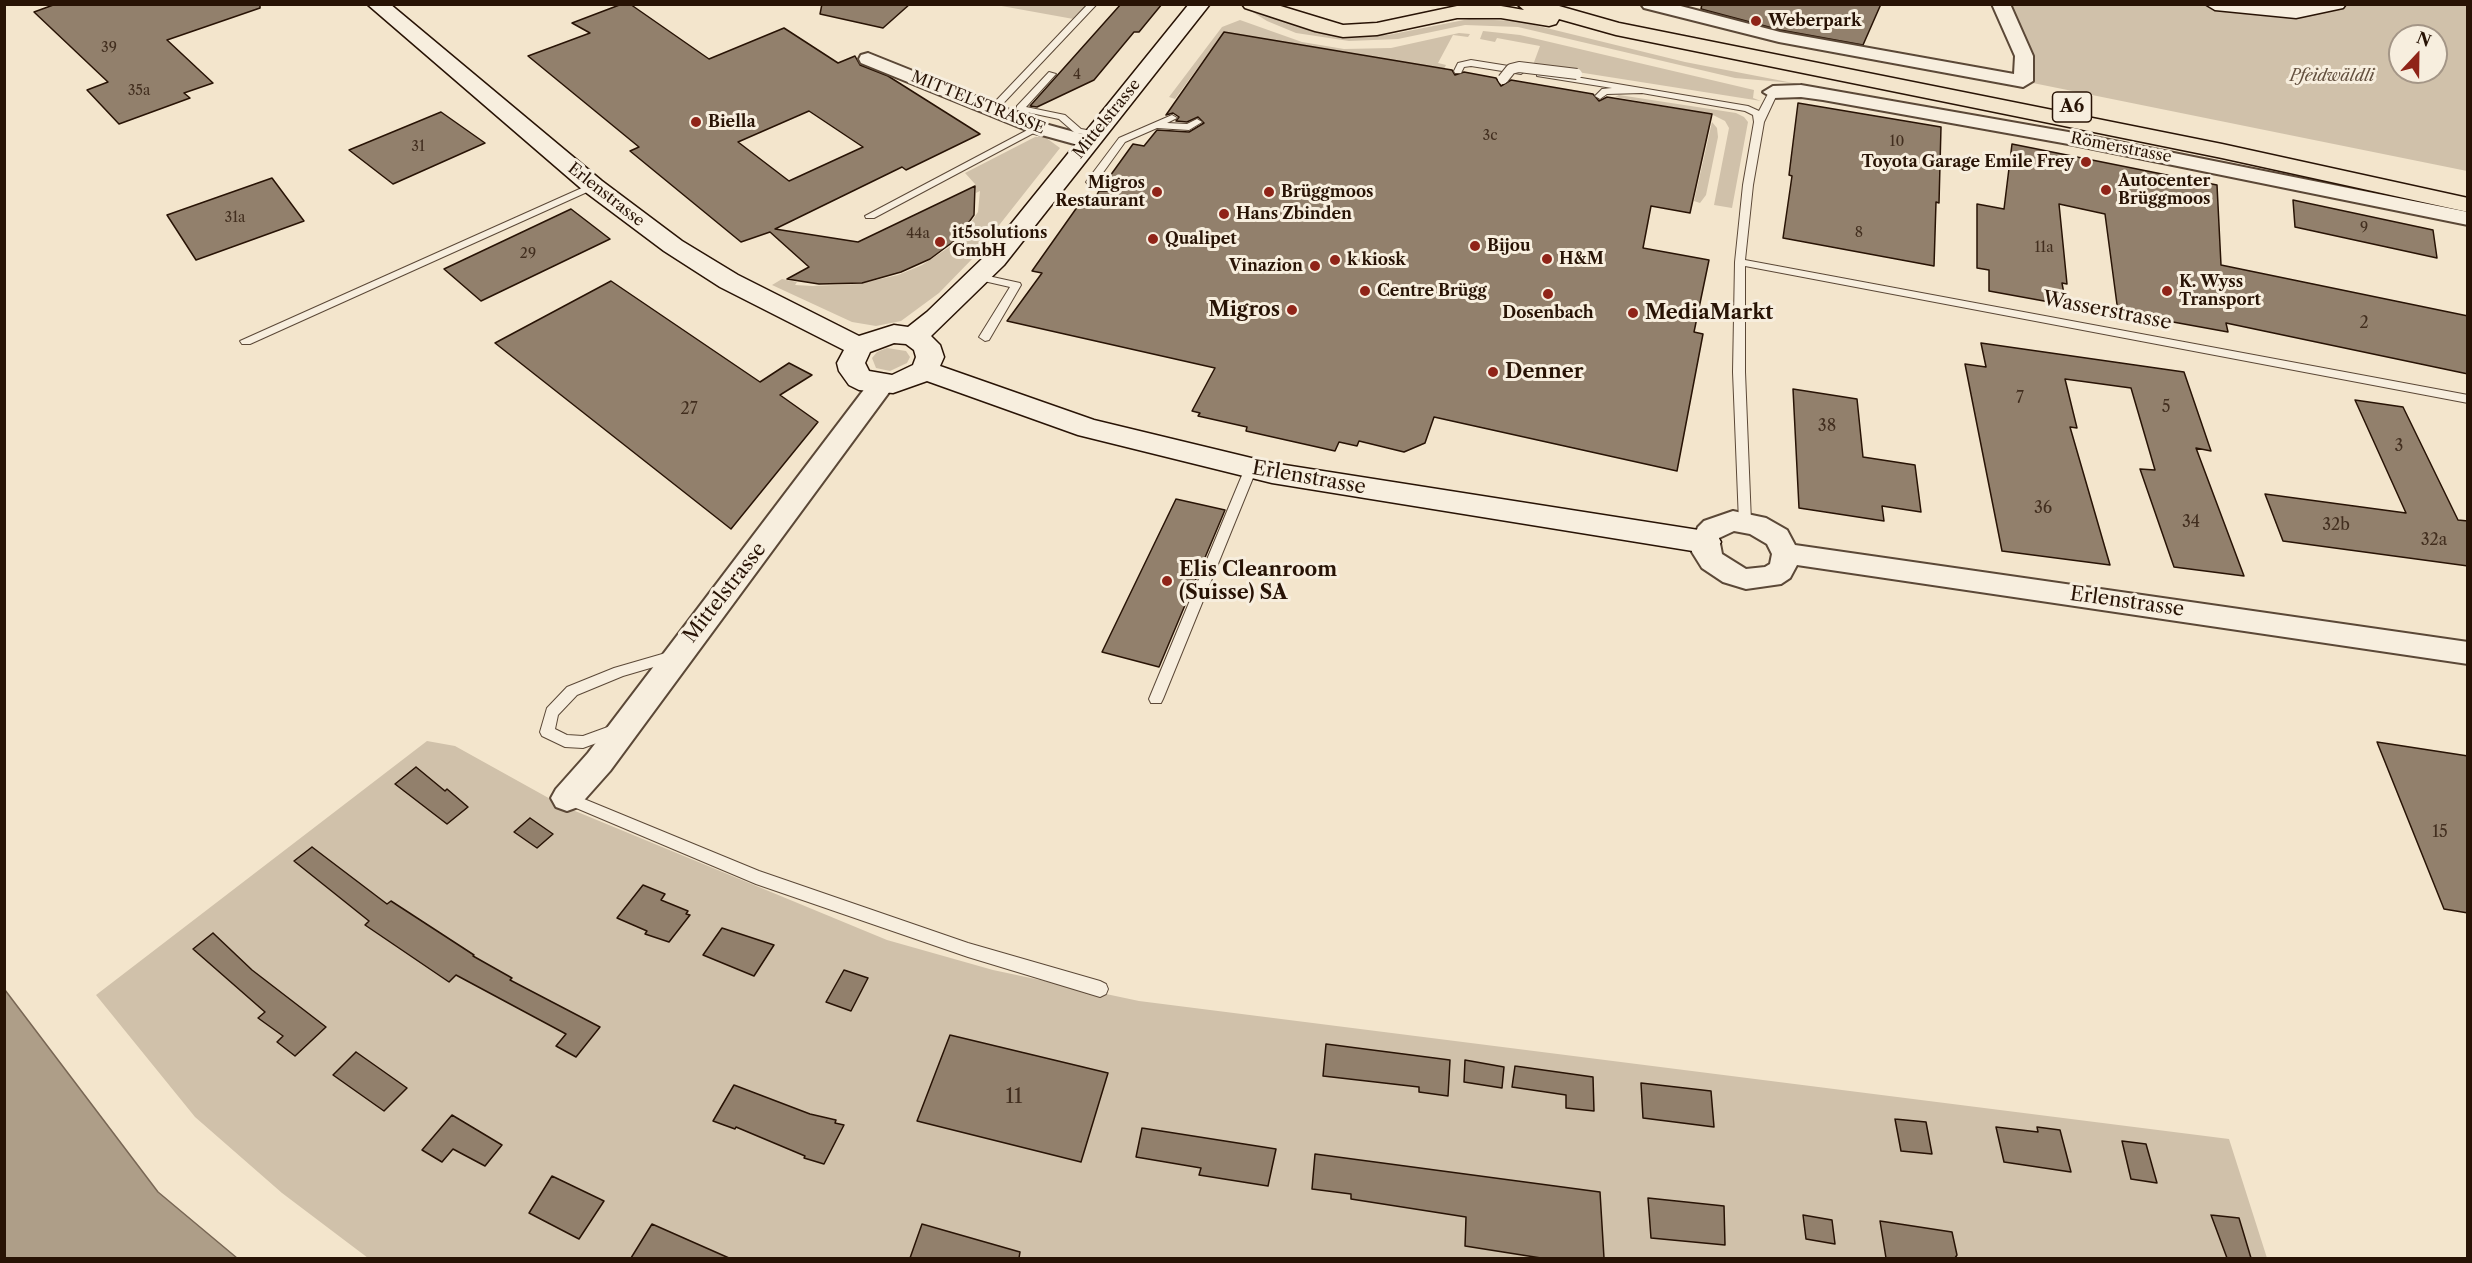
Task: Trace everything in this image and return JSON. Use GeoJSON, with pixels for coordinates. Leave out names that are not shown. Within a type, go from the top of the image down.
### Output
{"type":"FeatureCollection","features":[{"type":"Feature","properties":{"kind":"highway"},"geometry":{"type":"LineString","coordinates":[[1252,4],[1351,20],[1385,15],[1404,4]]}},
{"type":"Feature","properties":{"kind":"highway","name":"A6"},"geometry":{"type":"LineString","coordinates":[[1527,4],[1616,29],[2013,109],[2379,176],[2468,189]]}},
{"type":"Feature","properties":{"kind":"highway","name":"A6"},"geometry":{"type":"LineString","coordinates":[[1576,4],[1653,25],[2379,176],[2468,205]]}},
{"type":"Feature","properties":{"kind":"highway"},"geometry":{"type":"LineString","coordinates":[[1286,9],[1322,27],[1359,31],[1457,12],[1516,13],[1735,64],[1826,81],[2013,109]]}},
{"type":"Feature","properties":{"kind":"main road","name":"Erlenstrasse"},"geometry":{"type":"LineString","coordinates":[[377,4],[593,186],[673,246],[729,281],[859,347]]}},
{"type":"Feature","properties":{"kind":"main road","name":"Mittelstrasse"},"geometry":{"type":"LineString","coordinates":[[913,337],[979,277],[1200,4]]}},
{"type":"Feature","properties":{"kind":"main road"},"geometry":{"type":"LineString","coordinates":[[2215,4],[2296,12],[2336,4]]}},
{"type":"Feature","properties":{"kind":"main road"},"geometry":{"type":"LineString","coordinates":[[884,335],[913,337],[920,340],[929,351],[928,363],[924,370],[903,382],[881,385],[859,378],[853,371],[851,363],[859,347],[884,335]]}},
{"type":"Feature","properties":{"kind":"main road","name":"Erlenstrasse"},"geometry":{"type":"LineString","coordinates":[[924,370],[1088,428],[1251,468],[1705,542]]}},
{"type":"Feature","properties":{"kind":"street"},"geometry":{"type":"LineString","coordinates":[[1650,4],[1790,39],[2023,81],[2024,56],[2001,4]]}},
{"type":"Feature","properties":{"kind":"street","name":"MITTELSTRASSE"},"geometry":{"type":"LineString","coordinates":[[868,59],[1038,128],[1092,138]]}},
{"type":"Feature","properties":{"kind":"street","name":"Römerstrasse"},"geometry":{"type":"LineString","coordinates":[[1773,92],[1801,91],[1823,94],[2074,139],[2468,219]]}},
{"type":"Feature","properties":{"kind":"street","name":"Mittelstrasse"},"geometry":{"type":"LineString","coordinates":[[567,798],[624,727],[881,385]]}},
{"type":"Feature","properties":{"kind":"street"},"geometry":{"type":"LineString","coordinates":[[1745,522],[1777,537],[1786,554],[1780,571],[1771,577],[1746,579],[1733,575],[1712,561],[1705,542],[1713,528],[1722,523],[1745,522]]}},
{"type":"Feature","properties":{"kind":"street","name":"Erlenstrasse"},"geometry":{"type":"LineString","coordinates":[[1786,554],[1877,565],[2468,653]]}},
{"type":"Feature","properties":{"kind":"lane"},"geometry":{"type":"LineString","coordinates":[[993,109],[1093,4]]}},
{"type":"Feature","properties":{"kind":"lane"},"geometry":{"type":"LineString","coordinates":[[1458,71],[1461,65],[1471,63],[1688,98],[1748,109],[1757,114],[1758,122],[1748,185],[1740,262],[1738,372],[1745,522]]}},
{"type":"Feature","properties":{"kind":"lane"},"geometry":{"type":"LineString","coordinates":[[1503,79],[1510,69],[1520,67],[1635,84],[1688,98]]}},
{"type":"Feature","properties":{"kind":"lane"},"geometry":{"type":"LineString","coordinates":[[1052,74],[1020,108],[1062,117],[1092,138]]}},
{"type":"Feature","properties":{"kind":"lane"},"geometry":{"type":"LineString","coordinates":[[1600,96],[1605,91],[1612,90],[1642,90]]}},
{"type":"Feature","properties":{"kind":"lane"},"geometry":{"type":"LineString","coordinates":[[1758,122],[1773,92]]}},
{"type":"Feature","properties":{"kind":"lane"},"geometry":{"type":"LineString","coordinates":[[1102,187],[1091,182],[1119,143],[1172,118]]}},
{"type":"Feature","properties":{"kind":"lane"},"geometry":{"type":"LineString","coordinates":[[1154,126],[1184,127],[1197,122]]}},
{"type":"Feature","properties":{"kind":"lane"},"geometry":{"type":"LineString","coordinates":[[870,216],[1038,128]]}},
{"type":"Feature","properties":{"kind":"lane"},"geometry":{"type":"LineString","coordinates":[[246,341],[593,186]]}},
{"type":"Feature","properties":{"kind":"lane","name":"Wasserstrasse"},"geometry":{"type":"LineString","coordinates":[[1740,262],[2468,399]]}},
{"type":"Feature","properties":{"kind":"lane"},"geometry":{"type":"LineString","coordinates":[[979,277],[1016,285],[985,337]]}},
{"type":"Feature","properties":{"kind":"lane"},"geometry":{"type":"LineString","coordinates":[[1156,699],[1251,468]]}},
{"type":"Feature","properties":{"kind":"lane"},"geometry":{"type":"LineString","coordinates":[[624,727],[584,742],[565,741],[547,732],[552,712],[572,691],[619,672],[678,655]]}},
{"type":"Feature","properties":{"kind":"lane"},"geometry":{"type":"LineString","coordinates":[[567,798],[756,877],[968,950],[1100,988]]}},
{"type":"Feature","properties":{"kind":"green space","name":"Pfeidwäldli"},"geometry":{"type":"Polygon","coordinates":[[[2215,4],[2262,11],[2336,4],[2467,5],[2467,171],[2023,81],[2001,5],[2215,4]]]}},
{"type":"Feature","properties":{"kind":"green space"},"geometry":{"type":"Polygon","coordinates":[[[996,5],[1093,5],[1079,20],[996,5]]]}},
{"type":"Feature","properties":{"kind":"green space"},"geometry":{"type":"Polygon","coordinates":[[[1251,11],[1317,32],[1345,36],[1388,35],[1469,19],[1518,21],[1685,62],[1793,83],[1735,78],[1518,27],[1465,25],[1398,39],[1349,41],[1296,33],[1267,21],[1251,11]]]}},
{"type":"Feature","properties":{"kind":"green space"},"geometry":{"type":"Polygon","coordinates":[[[1240,20],[1302,42],[1344,49],[1391,48],[1459,33],[1470,34],[1468,37],[1453,35],[1438,63],[1446,65],[1444,69],[1224,32],[1175,99],[1169,97],[1222,27],[1240,20]]]}},
{"type":"Feature","properties":{"kind":"green space"},"geometry":{"type":"Polygon","coordinates":[[[1483,31],[1520,35],[1754,90],[1753,98],[1761,101],[1533,65],[1540,46],[1497,38],[1495,42],[1480,39],[1483,31]]]}},
{"type":"Feature","properties":{"kind":"green space"},"geometry":{"type":"Polygon","coordinates":[[[1619,95],[1736,113],[1744,117],[1748,122],[1732,208],[1714,205],[1729,128],[1725,121],[1711,114],[1615,97],[1619,95]]]}},
{"type":"Feature","properties":{"kind":"green space"},"geometry":{"type":"Polygon","coordinates":[[[1712,122],[1717,128],[1718,137],[1706,195],[1700,203],[1694,201],[1712,122]]]}},
{"type":"Feature","properties":{"kind":"green space"},"geometry":{"type":"Polygon","coordinates":[[[1035,137],[1045,137],[1060,148],[974,257],[939,293],[901,321],[876,326],[852,322],[772,285],[782,279],[797,282],[795,285],[858,284],[898,275],[922,265],[957,242],[978,212],[980,191],[976,193],[975,184],[965,173],[1035,137]]]}},
{"type":"Feature","properties":{"kind":"green space"},"geometry":{"type":"Polygon","coordinates":[[[887,348],[906,351],[910,357],[907,363],[890,371],[876,368],[872,358],[877,352],[887,348]]]}},
{"type":"Feature","properties":{"kind":"green space"},"geometry":{"type":"Polygon","coordinates":[[[427,741],[455,746],[563,806],[887,940],[993,970],[1139,1001],[2229,1139],[2267,1258],[368,1258],[282,1193],[195,1117],[96,995],[427,741]]]}},
{"type":"Feature","properties":{"kind":"shaded area"},"geometry":{"type":"Polygon","coordinates":[[[5,990],[158,1192],[237,1258],[5,1258],[5,990]]]}},
{"type":"Feature","properties":{"kind":"building"},"geometry":{"type":"Polygon","coordinates":[[[56,4],[260,4],[260,8],[167,40],[213,83],[184,93],[190,98],[119,124],[87,90],[108,82],[34,12],[56,4]]]}},
{"type":"Feature","properties":{"kind":"building","name":"Biella"},"geometry":{"type":"Polygon","coordinates":[[[622,4],[630,4],[709,59],[784,28],[838,63],[855,56],[860,65],[888,76],[980,134],[906,170],[902,167],[775,229],[858,242],[975,186],[974,215],[957,239],[930,259],[901,272],[862,283],[819,284],[787,279],[809,267],[770,232],[741,242],[630,151],[639,147],[528,56],[590,33],[572,23],[622,4]],[[809,111],[738,142],[789,181],[863,147],[809,111]]]}},
{"type":"Feature","properties":{"kind":"building"},"geometry":{"type":"Polygon","coordinates":[[[822,4],[910,4],[883,28],[820,14],[822,4]]]}},
{"type":"Feature","properties":{"kind":"building"},"geometry":{"type":"Polygon","coordinates":[[[1121,4],[1162,4],[1139,32],[1134,32],[1094,80],[1037,107],[1030,106],[1121,4]]]}},
{"type":"Feature","properties":{"kind":"building"},"geometry":{"type":"Polygon","coordinates":[[[1702,4],[1881,4],[1863,45],[1780,30],[1701,9],[1702,4]]]}},
{"type":"Feature","properties":{"kind":"building","name":"Centre Brügg"},"geometry":{"type":"Polygon","coordinates":[[[1224,32],[1452,70],[1455,75],[1464,72],[1496,78],[1501,86],[1511,80],[1593,94],[1599,101],[1607,97],[1712,114],[1690,213],[1651,206],[1643,248],[1709,260],[1694,332],[1703,334],[1677,471],[1434,417],[1425,443],[1404,452],[1359,441],[1357,446],[1339,442],[1335,451],[1246,431],[1247,427],[1198,416],[1200,413],[1192,411],[1215,368],[1007,321],[1042,273],[1032,271],[1085,196],[1095,198],[1099,191],[1107,191],[1105,183],[1133,144],[1144,146],[1157,130],[1189,132],[1204,123],[1198,117],[1187,122],[1176,121],[1179,117],[1173,113],[1166,115],[1224,32]]]}},
{"type":"Feature","properties":{"kind":"building"},"geometry":{"type":"Polygon","coordinates":[[[1798,103],[1941,127],[1939,203],[1936,202],[1934,266],[1783,238],[1792,176],[1789,175],[1798,103]]]}},
{"type":"Feature","properties":{"kind":"building"},"geometry":{"type":"Polygon","coordinates":[[[441,112],[485,143],[393,184],[349,150],[441,112]]]}},
{"type":"Feature","properties":{"kind":"building"},"geometry":{"type":"Polygon","coordinates":[[[2012,144],[2217,185],[2221,265],[2468,316],[2468,374],[2226,323],[2228,332],[2118,312],[2105,214],[2059,204],[2067,284],[2062,283],[2066,305],[1989,291],[1989,270],[1977,268],[1977,204],[2004,209],[2012,144]]]}},
{"type":"Feature","properties":{"kind":"building"},"geometry":{"type":"Polygon","coordinates":[[[272,178],[304,221],[196,260],[167,215],[272,178]]]}},
{"type":"Feature","properties":{"kind":"building"},"geometry":{"type":"Polygon","coordinates":[[[2293,200],[2433,230],[2437,258],[2295,227],[2293,200]]]}},
{"type":"Feature","properties":{"kind":"building"},"geometry":{"type":"Polygon","coordinates":[[[571,209],[610,239],[481,301],[444,269],[571,209]]]}},
{"type":"Feature","properties":{"kind":"building"},"geometry":{"type":"Polygon","coordinates":[[[611,281],[760,382],[789,363],[812,375],[780,395],[818,422],[731,529],[495,343],[611,281]]]}},
{"type":"Feature","properties":{"kind":"building"},"geometry":{"type":"Polygon","coordinates":[[[1981,343],[2184,372],[2211,451],[2196,448],[2244,576],[2174,567],[2140,469],[2155,470],[2131,388],[2065,379],[2077,428],[2070,427],[2110,565],[2002,551],[1965,364],[1986,367],[1981,343]]]}},
{"type":"Feature","properties":{"kind":"building"},"geometry":{"type":"Polygon","coordinates":[[[1793,389],[1857,399],[1863,457],[1915,465],[1921,512],[1882,506],[1884,521],[1799,508],[1793,389]]]}},
{"type":"Feature","properties":{"kind":"building"},"geometry":{"type":"Polygon","coordinates":[[[2355,400],[2403,407],[2458,520],[2468,521],[2468,566],[2283,541],[2265,494],[2406,513],[2355,400]]]}},
{"type":"Feature","properties":{"kind":"building","name":"Elis Cleanroom (Suisse) SA"},"geometry":{"type":"Polygon","coordinates":[[[1176,499],[1225,510],[1159,667],[1102,652],[1176,499]]]}},
{"type":"Feature","properties":{"kind":"building"},"geometry":{"type":"Polygon","coordinates":[[[2377,742],[2468,756],[2468,913],[2444,909],[2377,742]]]}},
{"type":"Feature","properties":{"kind":"building"},"geometry":{"type":"Polygon","coordinates":[[[416,767],[468,807],[447,824],[395,784],[416,767]]]}},
{"type":"Feature","properties":{"kind":"building"},"geometry":{"type":"Polygon","coordinates":[[[530,818],[553,834],[537,848],[514,832],[530,818]]]}},
{"type":"Feature","properties":{"kind":"building"},"geometry":{"type":"Polygon","coordinates":[[[312,847],[387,904],[391,901],[473,956],[512,978],[510,980],[600,1027],[576,1057],[556,1046],[566,1034],[456,975],[449,982],[365,925],[369,921],[294,861],[312,847]]]}},
{"type":"Feature","properties":{"kind":"building"},"geometry":{"type":"Polygon","coordinates":[[[643,885],[665,894],[661,900],[688,911],[686,914],[690,915],[669,942],[645,934],[647,931],[617,918],[643,885]]]}},
{"type":"Feature","properties":{"kind":"building"},"geometry":{"type":"Polygon","coordinates":[[[722,928],[774,945],[754,976],[703,955],[722,928]]]}},
{"type":"Feature","properties":{"kind":"building"},"geometry":{"type":"Polygon","coordinates":[[[213,933],[252,970],[326,1027],[295,1056],[277,1042],[283,1036],[258,1018],[265,1012],[193,949],[213,933]]]}},
{"type":"Feature","properties":{"kind":"building"},"geometry":{"type":"Polygon","coordinates":[[[844,970],[868,978],[851,1011],[826,1002],[844,970]]]}},
{"type":"Feature","properties":{"kind":"building"},"geometry":{"type":"Polygon","coordinates":[[[950,1035],[1108,1073],[1081,1162],[917,1121],[950,1035]]]}},
{"type":"Feature","properties":{"kind":"building"},"geometry":{"type":"Polygon","coordinates":[[[1326,1044],[1450,1060],[1448,1096],[1419,1092],[1419,1087],[1323,1076],[1326,1044]]]}},
{"type":"Feature","properties":{"kind":"building"},"geometry":{"type":"Polygon","coordinates":[[[356,1052],[407,1088],[384,1111],[333,1075],[356,1052]]]}},
{"type":"Feature","properties":{"kind":"building"},"geometry":{"type":"Polygon","coordinates":[[[1465,1060],[1504,1067],[1502,1088],[1464,1082],[1465,1060]]]}},
{"type":"Feature","properties":{"kind":"building"},"geometry":{"type":"Polygon","coordinates":[[[1515,1066],[1593,1077],[1594,1111],[1566,1108],[1566,1095],[1512,1087],[1515,1066]]]}},
{"type":"Feature","properties":{"kind":"building"},"geometry":{"type":"Polygon","coordinates":[[[1641,1083],[1711,1091],[1714,1127],[1643,1118],[1641,1083]]]}},
{"type":"Feature","properties":{"kind":"building"},"geometry":{"type":"Polygon","coordinates":[[[734,1085],[810,1114],[836,1120],[835,1123],[844,1125],[824,1164],[804,1158],[805,1156],[736,1127],[735,1129],[713,1121],[734,1085]]]}},
{"type":"Feature","properties":{"kind":"building"},"geometry":{"type":"Polygon","coordinates":[[[452,1115],[502,1145],[485,1166],[453,1149],[442,1162],[422,1150],[452,1115]]]}},
{"type":"Feature","properties":{"kind":"building"},"geometry":{"type":"Polygon","coordinates":[[[1895,1119],[1926,1122],[1932,1154],[1901,1151],[1895,1119]]]}},
{"type":"Feature","properties":{"kind":"building"},"geometry":{"type":"Polygon","coordinates":[[[1996,1127],[2038,1132],[2037,1127],[2060,1130],[2071,1172],[2004,1162],[1996,1127]]]}},
{"type":"Feature","properties":{"kind":"building"},"geometry":{"type":"Polygon","coordinates":[[[1142,1128],[1276,1149],[1268,1186],[1199,1175],[1201,1168],[1136,1157],[1142,1128]]]}},
{"type":"Feature","properties":{"kind":"building"},"geometry":{"type":"Polygon","coordinates":[[[2122,1141],[2146,1144],[2157,1183],[2131,1179],[2122,1141]]]}},
{"type":"Feature","properties":{"kind":"building"},"geometry":{"type":"Polygon","coordinates":[[[1315,1154],[1600,1192],[1604,1258],[1541,1258],[1465,1246],[1466,1217],[1351,1199],[1351,1194],[1312,1189],[1315,1154]]]}},
{"type":"Feature","properties":{"kind":"building"},"geometry":{"type":"Polygon","coordinates":[[[552,1176],[604,1201],[579,1239],[529,1213],[552,1176]]]}},
{"type":"Feature","properties":{"kind":"building"},"geometry":{"type":"Polygon","coordinates":[[[1648,1198],[1724,1206],[1725,1245],[1651,1238],[1648,1198]]]}},
{"type":"Feature","properties":{"kind":"building"},"geometry":{"type":"Polygon","coordinates":[[[1803,1215],[1832,1220],[1835,1244],[1806,1239],[1803,1215]]]}},
{"type":"Feature","properties":{"kind":"building"},"geometry":{"type":"Polygon","coordinates":[[[2211,1215],[2239,1218],[2251,1258],[2227,1258],[2211,1215]]]}},
{"type":"Feature","properties":{"kind":"building"},"geometry":{"type":"Polygon","coordinates":[[[1880,1221],[1952,1232],[1957,1255],[1955,1258],[1886,1258],[1880,1221]]]}},
{"type":"Feature","properties":{"kind":"building"},"geometry":{"type":"Polygon","coordinates":[[[652,1224],[729,1258],[631,1258],[652,1224]]]}},
{"type":"Feature","properties":{"kind":"building"},"geometry":{"type":"Polygon","coordinates":[[[922,1224],[1020,1252],[1019,1258],[910,1258],[922,1224]]]}},
{"type":"Feature","properties":{"kind":"place","name":"Weberpark"},"geometry":{"type":"Point","coordinates":[1756,21]}},
{"type":"Feature","properties":{"kind":"place","name":"Biella"},"geometry":{"type":"Point","coordinates":[696,122]}},
{"type":"Feature","properties":{"kind":"place","name":"Toyota Garage Emile Frey"},"geometry":{"type":"Point","coordinates":[2086,162]}},
{"type":"Feature","properties":{"kind":"place","name":"Autocenter Brüggmoos"},"geometry":{"type":"Point","coordinates":[2106,190]}},
{"type":"Feature","properties":{"kind":"place","name":"Migros Restaurant"},"geometry":{"type":"Point","coordinates":[1157,192]}},
{"type":"Feature","properties":{"kind":"place","name":"Brüggmoos"},"geometry":{"type":"Point","coordinates":[1269,192]}},
{"type":"Feature","properties":{"kind":"place","name":"Hans Zbinden"},"geometry":{"type":"Point","coordinates":[1224,214]}},
{"type":"Feature","properties":{"kind":"place","name":"Qualipet"},"geometry":{"type":"Point","coordinates":[1153,239]}},
{"type":"Feature","properties":{"kind":"place","name":"it5solutions GmbH"},"geometry":{"type":"Point","coordinates":[940,242]}},
{"type":"Feature","properties":{"kind":"place","name":"Bijou"},"geometry":{"type":"Point","coordinates":[1475,246]}},
{"type":"Feature","properties":{"kind":"place","name":"H&M"},"geometry":{"type":"Point","coordinates":[1547,259]}},
{"type":"Feature","properties":{"kind":"place","name":"k kiosk"},"geometry":{"type":"Point","coordinates":[1335,260]}},
{"type":"Feature","properties":{"kind":"place","name":"Vinazion"},"geometry":{"type":"Point","coordinates":[1315,266]}},
{"type":"Feature","properties":{"kind":"place","name":"Centre Brügg"},"geometry":{"type":"Point","coordinates":[1365,291]}},
{"type":"Feature","properties":{"kind":"place","name":"K. Wyss Transport"},"geometry":{"type":"Point","coordinates":[2167,291]}},
{"type":"Feature","properties":{"kind":"place","name":"Dosenbach"},"geometry":{"type":"Point","coordinates":[1548,294]}},
{"type":"Feature","properties":{"kind":"place","name":"Migros"},"geometry":{"type":"Point","coordinates":[1292,310]}},
{"type":"Feature","properties":{"kind":"place","name":"MediaMarkt"},"geometry":{"type":"Point","coordinates":[1633,313]}},
{"type":"Feature","properties":{"kind":"place","name":"Denner"},"geometry":{"type":"Point","coordinates":[1493,372]}},
{"type":"Feature","properties":{"kind":"place","name":"Elis Cleanroom (Suisse) SA"},"geometry":{"type":"Point","coordinates":[1167,581]}}]}
